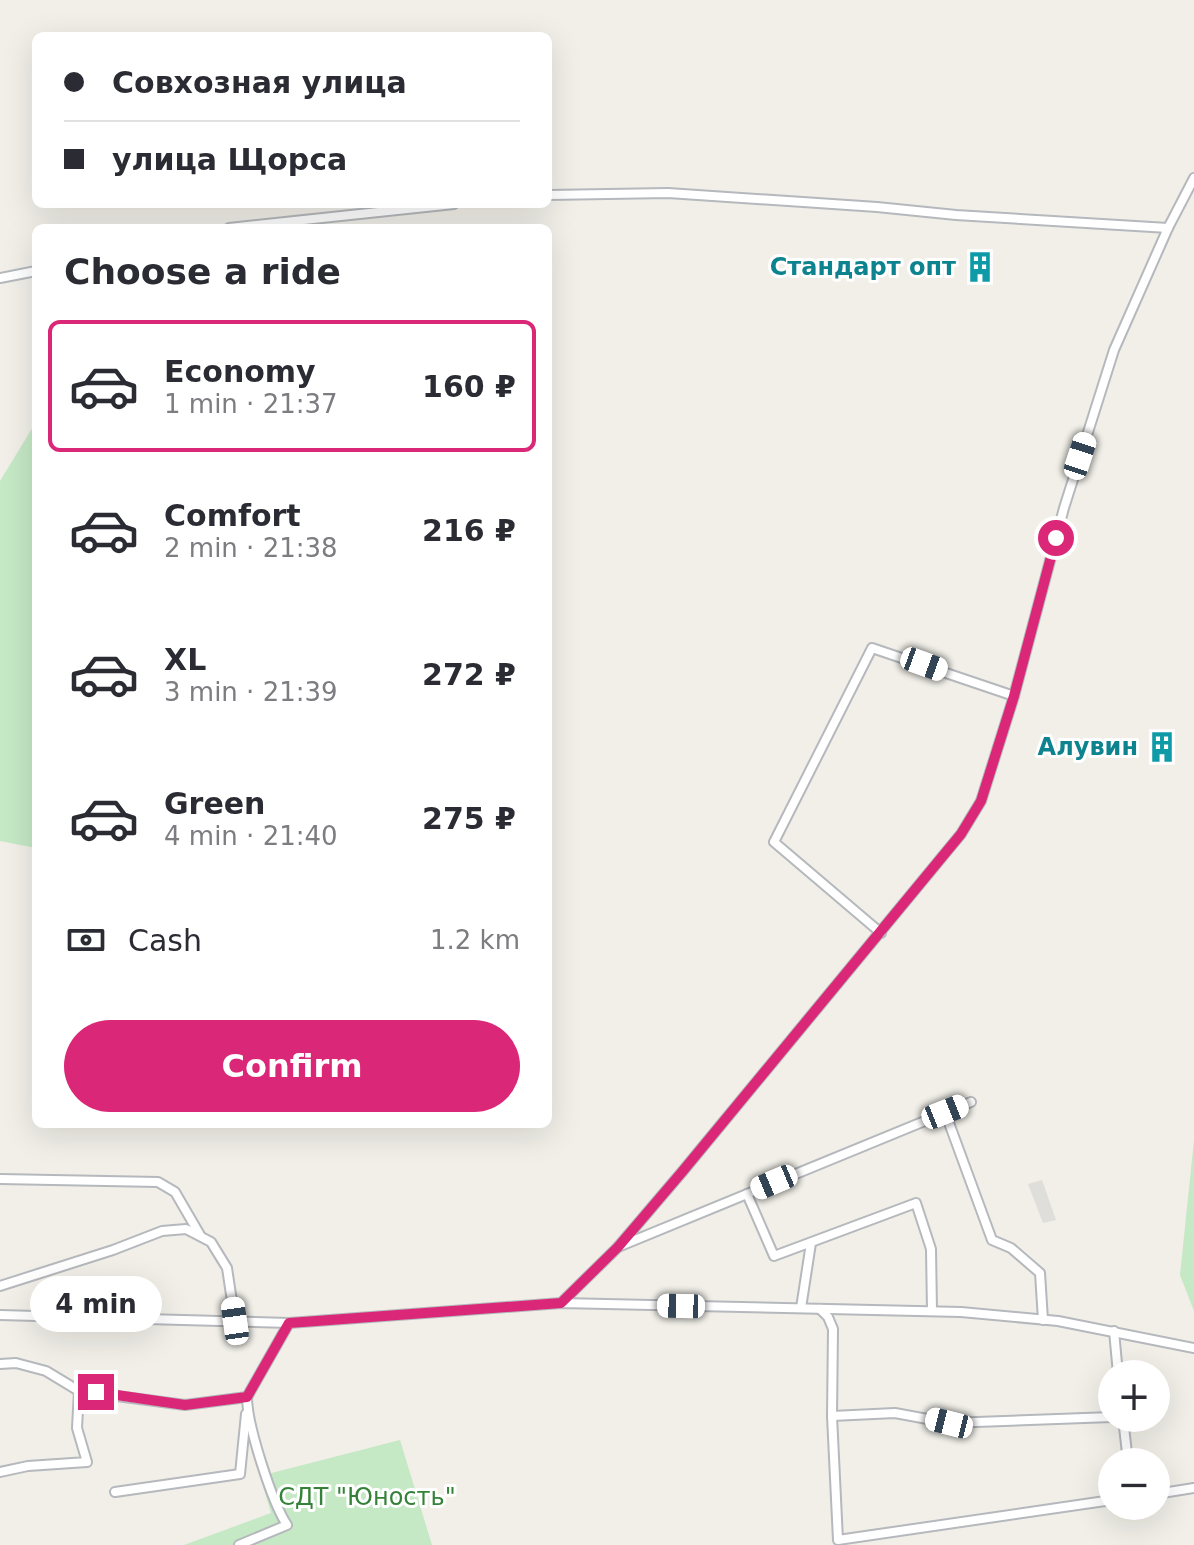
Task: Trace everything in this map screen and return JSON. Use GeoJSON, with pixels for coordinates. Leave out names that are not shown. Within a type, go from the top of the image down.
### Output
{"type":"FeatureCollection","features":[{"type":"Feature","properties":{"kind":"street"},"geometry":{"type":"LineString","coordinates":[[561,1303],[618,1247],[881,933],[961,834],[981,801],[1014,696],[1064,508],[1110,365],[1168,228],[1193,184]]}},
{"type":"Feature","properties":{"kind":"street"},"geometry":{"type":"LineString","coordinates":[[552,195],[668,193],[1168,228]]}},
{"type":"Feature","properties":{"kind":"street"},"geometry":{"type":"LineString","coordinates":[[266,224],[416,208]]}},
{"type":"Feature","properties":{"kind":"street"},"geometry":{"type":"LineString","coordinates":[[0,278],[32,272]]}},
{"type":"Feature","properties":{"kind":"street"},"geometry":{"type":"LineString","coordinates":[[881,933],[774,842],[872,648],[1014,696]]}},
{"type":"Feature","properties":{"kind":"street"},"geometry":{"type":"LineString","coordinates":[[618,1247],[971,1102]]}},
{"type":"Feature","properties":{"kind":"street"},"geometry":{"type":"LineString","coordinates":[[945,1112],[992,1240],[1011,1248],[1040,1273],[1043,1320]]}},
{"type":"Feature","properties":{"kind":"street"},"geometry":{"type":"LineString","coordinates":[[0,1179],[158,1182],[175,1192],[201,1237]]}},
{"type":"Feature","properties":{"kind":"street"},"geometry":{"type":"LineString","coordinates":[[747,1194],[774,1256],[916,1203],[931,1249],[932,1311]]}},
{"type":"Feature","properties":{"kind":"street"},"geometry":{"type":"LineString","coordinates":[[0,1286],[162,1231],[186,1229],[211,1242],[227,1268],[235,1321]]}},
{"type":"Feature","properties":{"kind":"street"},"geometry":{"type":"LineString","coordinates":[[801,1308],[811,1243]]}},
{"type":"Feature","properties":{"kind":"street"},"geometry":{"type":"LineString","coordinates":[[0,1315],[289,1323],[561,1303],[932,1311],[1043,1320],[1194,1348]]}},
{"type":"Feature","properties":{"kind":"street"},"geometry":{"type":"LineString","coordinates":[[820,1309],[833,1329],[832,1416],[838,1540],[1098,1502]]}},
{"type":"Feature","properties":{"kind":"street"},"geometry":{"type":"LineString","coordinates":[[115,1492],[240,1474],[247,1397],[289,1323]]}},
{"type":"Feature","properties":{"kind":"street"},"geometry":{"type":"LineString","coordinates":[[1114,1331],[1117,1360]]}},
{"type":"Feature","properties":{"kind":"street"},"geometry":{"type":"LineString","coordinates":[[0,1364],[16,1363],[46,1371],[79,1391],[185,1405],[247,1397]]}},
{"type":"Feature","properties":{"kind":"street"},"geometry":{"type":"LineString","coordinates":[[0,1472],[28,1466],[87,1462],[77,1428],[79,1391]]}},
{"type":"Feature","properties":{"kind":"street"},"geometry":{"type":"LineString","coordinates":[[239,1545],[287,1525],[279,1513],[247,1409]]}},
{"type":"Feature","properties":{"kind":"street"},"geometry":{"type":"LineString","coordinates":[[832,1416],[895,1413],[949,1423],[1098,1418]]}},
{"type":"Feature","properties":{"kind":"street"},"geometry":{"type":"LineString","coordinates":[[1170,1492],[1194,1488]]}},
{"type":"Feature","properties":{"kind":"shaded area"},"geometry":{"type":"Polygon","coordinates":[[[1042,1180],[1056,1220],[1043,1223],[1028,1184],[1042,1180]]]}},
{"type":"Feature","properties":{"kind":"green space"},"geometry":{"type":"Polygon","coordinates":[[[32,429],[32,847],[0,841],[0,481],[32,429]]]}},
{"type":"Feature","properties":{"kind":"green space"},"geometry":{"type":"Polygon","coordinates":[[[1194,1140],[1194,1311],[1180,1275],[1194,1140]]]}},
{"type":"Feature","properties":{"kind":"green space","name":"СДТ \"Юность\""},"geometry":{"type":"Polygon","coordinates":[[[400,1440],[432,1545],[184,1545],[271,1513],[260,1476],[400,1440]]]}},
{"type":"Feature","properties":{"kind":"place","name":"Стандарт опт"},"geometry":{"type":"Point","coordinates":[980,267]}},
{"type":"Feature","properties":{"kind":"place","name":"Алувин"},"geometry":{"type":"Point","coordinates":[1162,747]}},
{"type":"Feature","properties":{"kind":"route"},"geometry":{"type":"LineString","coordinates":[[96,1392],[185,1405],[247,1397],[289,1323],[561,1303],[618,1247],[682,1172],[961,834],[981,801],[1014,696],[1056,538]]}}]}
